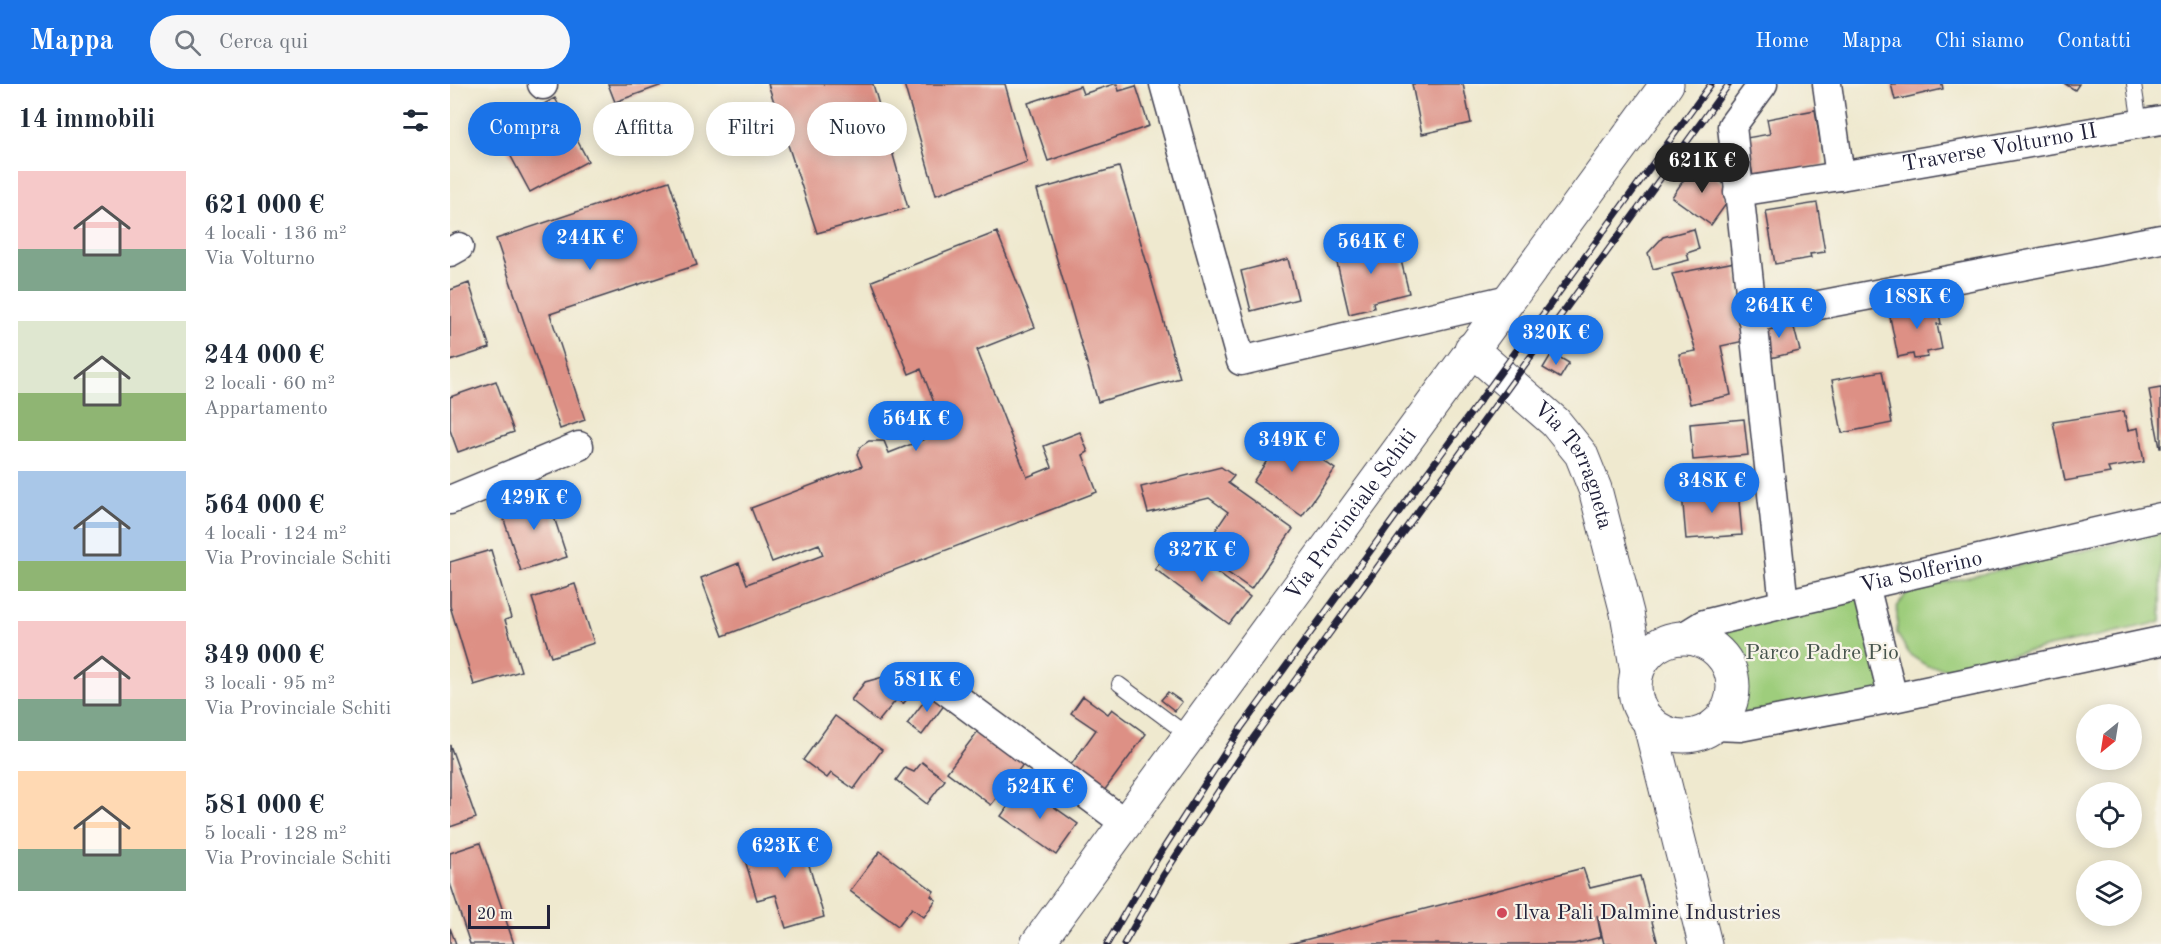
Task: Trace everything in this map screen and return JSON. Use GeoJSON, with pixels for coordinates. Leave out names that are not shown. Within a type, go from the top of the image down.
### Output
{"type":"FeatureCollection","features":[{"type":"Feature","properties":{"kind":"street"},"geometry":{"type":"LineString","coordinates":[[1164,84],[1241,361],[1509,299]]}},
{"type":"Feature","properties":{"kind":"street","name":"Via Provinciale Schiti"},"geometry":{"type":"LineString","coordinates":[[1036,944],[1667,84]]}},
{"type":"Feature","properties":{"kind":"street"},"geometry":{"type":"LineString","coordinates":[[1763,84],[1732,126],[1784,604]]}},
{"type":"Feature","properties":{"kind":"street"},"geometry":{"type":"LineString","coordinates":[[1827,84],[1840,176]]}},
{"type":"Feature","properties":{"kind":"street","name":"Traverse Volturno II"},"geometry":{"type":"LineString","coordinates":[[1738,192],[2151,122]]}},
{"type":"Feature","properties":{"kind":"street"},"geometry":{"type":"LineString","coordinates":[[1752,318],[2161,239]]}},
{"type":"Feature","properties":{"kind":"street","name":"Via Terragneta"},"geometry":{"type":"LineString","coordinates":[[1472,350],[1555,422],[1581,454],[1595,489],[1627,614],[1637,672]]}},
{"type":"Feature","properties":{"kind":"street"},"geometry":{"type":"LineString","coordinates":[[450,500],[579,446]]}},
{"type":"Feature","properties":{"kind":"street","name":"Via Solferino"},"geometry":{"type":"LineString","coordinates":[[1672,640],[1704,624],[2161,517]]}},
{"type":"Feature","properties":{"kind":"street"},"geometry":{"type":"LineString","coordinates":[[1865,585],[1893,698]]}},
{"type":"Feature","properties":{"kind":"street"},"geometry":{"type":"LineString","coordinates":[[1627,614],[1672,640]]}},
{"type":"Feature","properties":{"kind":"street"},"geometry":{"type":"LineString","coordinates":[[1674,826],[1678,784],[1701,731],[1725,715],[1732,701],[1734,686],[1731,670],[1723,657],[1712,646],[1698,639],[1672,640],[1650,651],[1637,672],[1635,693],[1640,708],[1649,722],[1674,826],[1705,944]]}},
{"type":"Feature","properties":{"kind":"street"},"geometry":{"type":"LineString","coordinates":[[1649,722],[1674,735],[1740,727],[1893,698],[2161,640]]}},
{"type":"Feature","properties":{"kind":"street"},"geometry":{"type":"LineString","coordinates":[[939,685],[1125,823]]}},
{"type":"Feature","properties":{"kind":"lane"},"geometry":{"type":"LineString","coordinates":[[2134,84],[2151,122]]}},
{"type":"Feature","properties":{"kind":"lane"},"geometry":{"type":"LineString","coordinates":[[1119,684],[1189,736]]}},
{"type":"Feature","properties":{"kind":"green space"},"geometry":{"type":"Polygon","coordinates":[[[2161,533],[2161,622],[1949,669],[1927,666],[1910,655],[1897,634],[1897,607],[1908,591],[2161,533]]]}},
{"type":"Feature","properties":{"kind":"green space","name":"Parco Padre Pio"},"geometry":{"type":"Polygon","coordinates":[[[1865,585],[1893,698],[1725,715],[1732,686],[1730,667],[1726,659],[1711,646],[1683,637],[1865,585]]]}},
{"type":"Feature","properties":{"kind":"building"},"geometry":{"type":"Polygon","coordinates":[[[608,84],[665,84],[615,102],[608,84]]]}},
{"type":"Feature","properties":{"kind":"building"},"geometry":{"type":"Polygon","coordinates":[[[768,84],[873,84],[878,102],[807,102],[807,156],[893,156],[908,208],[817,233],[792,156],[795,156],[795,102],[774,102],[768,84]]]}},
{"type":"Feature","properties":{"kind":"building"},"geometry":{"type":"Polygon","coordinates":[[[904,84],[1005,84],[1027,162],[936,195],[904,84]]]}},
{"type":"Feature","properties":{"kind":"building"},"geometry":{"type":"Polygon","coordinates":[[[1117,84],[1119,91],[1136,86],[1149,126],[1048,161],[1028,103],[1080,86],[1083,94],[1117,84]]]}},
{"type":"Feature","properties":{"kind":"building"},"geometry":{"type":"Polygon","coordinates":[[[1412,84],[1463,84],[1471,123],[1422,134],[1412,84]]]}},
{"type":"Feature","properties":{"kind":"building"},"geometry":{"type":"Polygon","coordinates":[[[1891,84],[1942,84],[1943,89],[1895,100],[1891,84]]]}},
{"type":"Feature","properties":{"kind":"building"},"geometry":{"type":"Polygon","coordinates":[[[2065,84],[2079,84],[2075,90],[2065,84]]]}},
{"type":"Feature","properties":{"kind":"building"},"geometry":{"type":"Polygon","coordinates":[[[1815,110],[1824,165],[1753,177],[1746,138],[1770,134],[1767,119],[1815,110]]]}},
{"type":"Feature","properties":{"kind":"building"},"geometry":{"type":"Polygon","coordinates":[[[581,148],[588,161],[530,192],[511,156],[581,156],[581,148]]]}},
{"type":"Feature","properties":{"kind":"building"},"geometry":{"type":"Polygon","coordinates":[[[1695,163],[1730,188],[1724,196],[1729,200],[1711,225],[1672,197],[1695,163]]]}},
{"type":"Feature","properties":{"kind":"building"},"geometry":{"type":"Polygon","coordinates":[[[1119,167],[1180,378],[1098,402],[1037,190],[1119,167]]]}},
{"type":"Feature","properties":{"kind":"building"},"geometry":{"type":"Polygon","coordinates":[[[669,181],[697,265],[550,314],[585,420],[560,429],[496,239],[669,181]]]}},
{"type":"Feature","properties":{"kind":"building"},"geometry":{"type":"Polygon","coordinates":[[[1817,203],[1825,252],[1810,254],[1811,258],[1775,264],[1766,211],[1817,203]]]}},
{"type":"Feature","properties":{"kind":"building"},"geometry":{"type":"Polygon","coordinates":[[[1694,229],[1699,249],[1687,253],[1689,260],[1653,269],[1648,253],[1663,237],[1694,229]]]}},
{"type":"Feature","properties":{"kind":"building"},"geometry":{"type":"Polygon","coordinates":[[[997,232],[1035,327],[977,350],[1027,477],[1052,467],[1044,446],[1080,432],[1088,452],[1083,455],[1097,492],[723,636],[701,578],[739,563],[747,584],[823,555],[819,544],[772,562],[751,508],[862,466],[857,454],[860,447],[869,441],[884,441],[889,453],[945,431],[921,369],[909,374],[872,281],[997,232]]]}},
{"type":"Feature","properties":{"kind":"building"},"geometry":{"type":"Polygon","coordinates":[[[1396,240],[1409,293],[1373,302],[1374,308],[1349,314],[1335,254],[1396,240]]]}},
{"type":"Feature","properties":{"kind":"building"},"geometry":{"type":"Polygon","coordinates":[[[1288,259],[1298,299],[1251,311],[1241,271],[1288,259]]]}},
{"type":"Feature","properties":{"kind":"building"},"geometry":{"type":"Polygon","coordinates":[[[1735,262],[1744,341],[1721,346],[1731,395],[1690,404],[1679,354],[1696,351],[1672,274],[1735,262]]]}},
{"type":"Feature","properties":{"kind":"building"},"geometry":{"type":"Polygon","coordinates":[[[469,283],[490,348],[450,361],[450,290],[469,283]]]}},
{"type":"Feature","properties":{"kind":"building"},"geometry":{"type":"Polygon","coordinates":[[[1937,302],[1941,324],[1937,324],[1942,349],[1927,352],[1928,357],[1914,359],[1913,354],[1898,357],[1889,312],[1937,302]]]}},
{"type":"Feature","properties":{"kind":"building"},"geometry":{"type":"Polygon","coordinates":[[[1792,320],[1800,351],[1766,359],[1759,327],[1792,320]]]}},
{"type":"Feature","properties":{"kind":"building"},"geometry":{"type":"Polygon","coordinates":[[[1552,353],[1569,363],[1560,378],[1543,368],[1552,353]]]}},
{"type":"Feature","properties":{"kind":"building"},"geometry":{"type":"Polygon","coordinates":[[[1882,371],[1892,423],[1842,433],[1832,380],[1882,371]]]}},
{"type":"Feature","properties":{"kind":"building"},"geometry":{"type":"Polygon","coordinates":[[[496,381],[514,432],[458,452],[450,430],[450,397],[496,381]]]}},
{"type":"Feature","properties":{"kind":"building"},"geometry":{"type":"Polygon","coordinates":[[[2161,388],[2161,448],[2160,448],[2149,390],[2161,388]]]}},
{"type":"Feature","properties":{"kind":"building"},"geometry":{"type":"Polygon","coordinates":[[[2124,411],[2128,430],[2138,428],[2144,462],[2108,468],[2110,473],[2065,481],[2053,422],[2124,411]]]}},
{"type":"Feature","properties":{"kind":"building"},"geometry":{"type":"Polygon","coordinates":[[[1744,419],[1748,455],[1693,460],[1690,424],[1744,419]]]}},
{"type":"Feature","properties":{"kind":"building"},"geometry":{"type":"Polygon","coordinates":[[[1277,428],[1335,469],[1302,516],[1253,482],[1270,456],[1261,450],[1277,428]]]}},
{"type":"Feature","properties":{"kind":"building"},"geometry":{"type":"Polygon","coordinates":[[[1221,467],[1234,476],[1228,483],[1293,529],[1251,589],[1200,553],[1228,512],[1209,498],[1148,513],[1141,487],[1221,467]]]}},
{"type":"Feature","properties":{"kind":"building"},"geometry":{"type":"Polygon","coordinates":[[[1738,489],[1742,535],[1686,539],[1682,493],[1738,489]]]}},
{"type":"Feature","properties":{"kind":"building"},"geometry":{"type":"Polygon","coordinates":[[[551,491],[558,512],[553,514],[567,557],[521,571],[500,508],[551,491]]]}},
{"type":"Feature","properties":{"kind":"building"},"geometry":{"type":"Polygon","coordinates":[[[1176,542],[1250,597],[1229,624],[1155,569],[1176,542]]]}},
{"type":"Feature","properties":{"kind":"building"},"geometry":{"type":"Polygon","coordinates":[[[491,550],[511,618],[505,620],[521,671],[474,685],[450,606],[450,562],[491,550]]]}},
{"type":"Feature","properties":{"kind":"building"},"geometry":{"type":"Polygon","coordinates":[[[575,584],[594,643],[551,657],[532,598],[575,584]]]}},
{"type":"Feature","properties":{"kind":"building"},"geometry":{"type":"Polygon","coordinates":[[[890,675],[912,693],[903,704],[897,699],[878,722],[851,700],[865,682],[890,675]]]}},
{"type":"Feature","properties":{"kind":"building"},"geometry":{"type":"Polygon","coordinates":[[[932,691],[948,700],[922,735],[907,724],[932,691]]]}},
{"type":"Feature","properties":{"kind":"building"},"geometry":{"type":"Polygon","coordinates":[[[1168,692],[1182,702],[1175,711],[1161,700],[1168,692]]]}},
{"type":"Feature","properties":{"kind":"building"},"geometry":{"type":"Polygon","coordinates":[[[1083,696],[1108,714],[1112,709],[1146,734],[1104,791],[1070,766],[1096,730],[1071,713],[1083,696]]]}},
{"type":"Feature","properties":{"kind":"building"},"geometry":{"type":"Polygon","coordinates":[[[835,716],[882,750],[854,789],[831,773],[827,778],[803,760],[835,716]]]}},
{"type":"Feature","properties":{"kind":"building"},"geometry":{"type":"Polygon","coordinates":[[[978,731],[1025,762],[991,805],[947,772],[978,731]]]}},
{"type":"Feature","properties":{"kind":"building"},"geometry":{"type":"Polygon","coordinates":[[[450,745],[476,818],[450,827],[450,745]]]}},
{"type":"Feature","properties":{"kind":"building"},"geometry":{"type":"Polygon","coordinates":[[[922,762],[945,780],[927,804],[896,780],[905,768],[914,772],[922,762]]]}},
{"type":"Feature","properties":{"kind":"building"},"geometry":{"type":"Polygon","coordinates":[[[1023,785],[1078,824],[1056,855],[1001,816],[1023,785]]]}},
{"type":"Feature","properties":{"kind":"building"},"geometry":{"type":"Polygon","coordinates":[[[800,834],[824,917],[786,928],[776,895],[757,900],[742,850],[800,834]]]}},
{"type":"Feature","properties":{"kind":"building"},"geometry":{"type":"Polygon","coordinates":[[[480,843],[514,944],[470,944],[450,883],[450,853],[480,843]]]}},
{"type":"Feature","properties":{"kind":"building"},"geometry":{"type":"Polygon","coordinates":[[[880,851],[934,891],[931,896],[936,900],[924,917],[912,908],[898,926],[850,891],[880,851]]]}},
{"type":"Feature","properties":{"kind":"building","name":"Ilva Pali Dalmine Industries"},"geometry":{"type":"Polygon","coordinates":[[[1583,868],[1590,888],[1640,876],[1658,944],[1604,944],[1597,915],[1601,937],[1574,944],[1289,944],[1583,868]]]}},
{"type":"Feature","properties":{"kind":"building"},"geometry":{"type":"Polygon","coordinates":[[[450,928],[456,944],[450,944],[450,928]]]}},
{"type":"Feature","properties":{"kind":"railway"},"geometry":{"type":"LineString","coordinates":[[1107,944],[1151,868],[1241,728],[1711,84]]}},
{"type":"Feature","properties":{"kind":"railway"},"geometry":{"type":"LineString","coordinates":[[1124,944],[1163,876],[1254,737],[1729,84]]}},
{"type":"Feature","properties":{"kind":"place","name":"Ilva Pali Dalmine Industries"},"geometry":{"type":"Point","coordinates":[1502,913]}}]}
